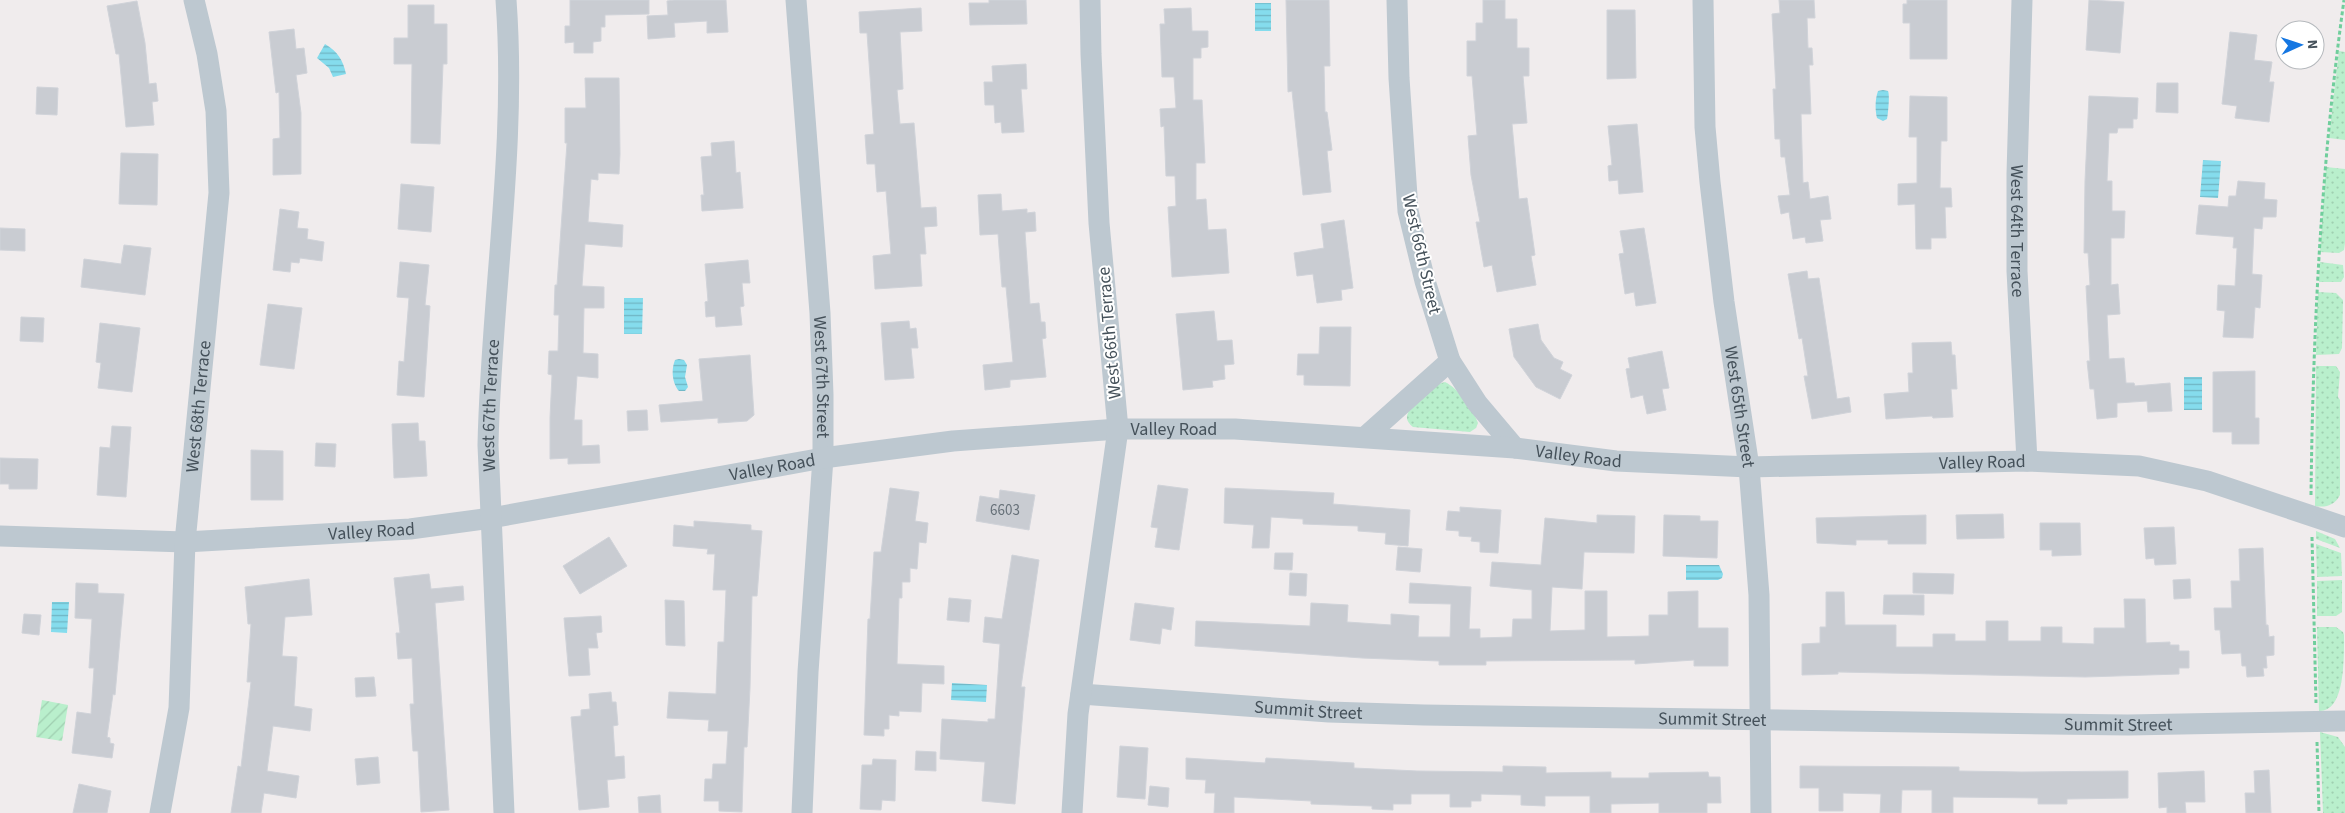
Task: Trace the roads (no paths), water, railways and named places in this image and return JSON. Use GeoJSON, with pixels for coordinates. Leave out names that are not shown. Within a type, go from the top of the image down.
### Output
{"type":"FeatureCollection","features":[{"type":"Feature","properties":{"kind":"street","name":"West 68th Terrace"},"geometry":{"type":"LineString","coordinates":[[160,813],[179,708],[185,542],[218,193],[216,112],[207,54],[194,0]]}},
{"type":"Feature","properties":{"kind":"street","name":"West 67th Terrace"},"geometry":{"type":"LineString","coordinates":[[504,813],[488,445],[489,387],[508,87],[506,0]]}},
{"type":"Feature","properties":{"kind":"street","name":"West 67th Street"},"geometry":{"type":"LineString","coordinates":[[796,0],[820,313],[823,458],[808,672],[802,813]]}},
{"type":"Feature","properties":{"kind":"street","name":"West 66th Terrace"},"geometry":{"type":"LineString","coordinates":[[1072,813],[1080,694],[1118,429],[1099,223],[1090,54],[1090,0]]}},
{"type":"Feature","properties":{"kind":"street","name":"West 66th Street"},"geometry":{"type":"LineString","coordinates":[[1397,0],[1400,102],[1408,211],[1425,282],[1450,361],[1477,403],[1516,448]]}},
{"type":"Feature","properties":{"kind":"street","name":"West 65th Street"},"geometry":{"type":"LineString","coordinates":[[1703,0],[1705,127],[1710,182],[1724,302],[1749,467],[1759,595],[1760,813]]}},
{"type":"Feature","properties":{"kind":"street","name":"West 64th Terrace"},"geometry":{"type":"LineString","coordinates":[[2022,0],[2017,170],[2017,271],[2027,461]]}},
{"type":"Feature","properties":{"kind":"street"},"geometry":{"type":"LineString","coordinates":[[1365,437],[1450,361]]}},
{"type":"Feature","properties":{"kind":"street","name":"Valley Road"},"geometry":{"type":"LineString","coordinates":[[0,536],[185,542],[410,529],[491,518],[823,458],[953,441],[1118,429],[1235,429],[1516,448],[1616,461],[1749,467],[2027,461],[2108,463],[2166,470],[2207,481],[2345,526]]}},
{"type":"Feature","properties":{"kind":"street","name":"Summit Street"},"geometry":{"type":"LineString","coordinates":[[1080,694],[1330,712],[2128,725],[2345,721]]}},
{"type":"Feature","properties":{"kind":"water"},"geometry":{"type":"Polygon","coordinates":[[[1255,3],[1271,3],[1271,31],[1255,31],[1255,3]]]}},
{"type":"Feature","properties":{"kind":"water"},"geometry":{"type":"Polygon","coordinates":[[[325,44],[339,57],[346,74],[333,77],[329,68],[317,58],[325,44]]]}},
{"type":"Feature","properties":{"kind":"water"},"geometry":{"type":"Polygon","coordinates":[[[1878,91],[1888,91],[1889,96],[1887,119],[1883,121],[1877,118],[1876,97],[1878,91]]]}},
{"type":"Feature","properties":{"kind":"water"},"geometry":{"type":"Polygon","coordinates":[[[2203,160],[2221,161],[2218,198],[2200,197],[2203,160]]]}},
{"type":"Feature","properties":{"kind":"water"},"geometry":{"type":"Polygon","coordinates":[[[624,298],[643,298],[642,334],[624,334],[624,298]]]}},
{"type":"Feature","properties":{"kind":"water"},"geometry":{"type":"Polygon","coordinates":[[[675,360],[684,360],[687,365],[685,377],[688,387],[685,391],[679,391],[674,380],[674,364],[675,360]]]}},
{"type":"Feature","properties":{"kind":"water"},"geometry":{"type":"Polygon","coordinates":[[[2184,377],[2202,377],[2202,410],[2184,410],[2184,377]]]}},
{"type":"Feature","properties":{"kind":"water"},"geometry":{"type":"Polygon","coordinates":[[[1686,565],[1719,565],[1723,574],[1722,578],[1718,580],[1686,580],[1686,565]]]}},
{"type":"Feature","properties":{"kind":"water"},"geometry":{"type":"Polygon","coordinates":[[[52,602],[69,602],[67,633],[51,632],[52,602]]]}},
{"type":"Feature","properties":{"kind":"water"},"geometry":{"type":"Polygon","coordinates":[[[952,683],[987,685],[986,702],[951,700],[952,683]]]}}]}
